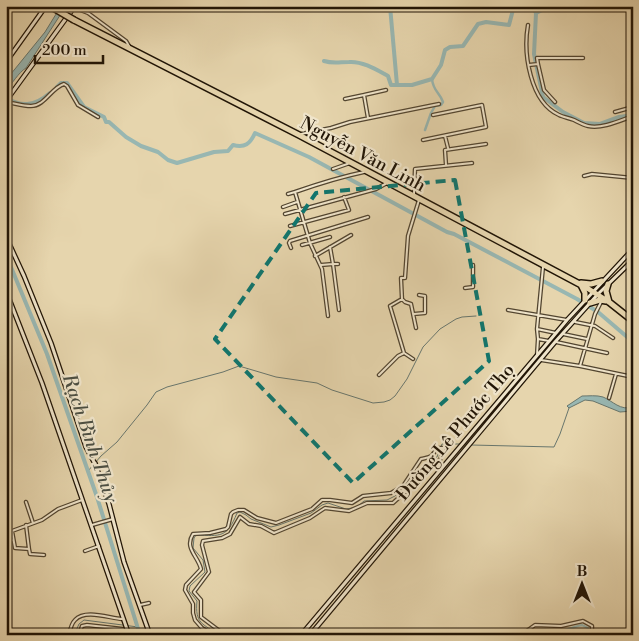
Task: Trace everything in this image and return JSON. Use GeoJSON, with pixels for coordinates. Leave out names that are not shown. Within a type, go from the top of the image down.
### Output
{"type":"FeatureCollection","features":[{"type":"Feature","properties":{"kind":"highway","name":"Nguyễn Văn Linh"},"geometry":{"type":"LineString","coordinates":[[48,6],[299,135],[579,283],[598,294],[633,321]]}},
{"type":"Feature","properties":{"kind":"highway"},"geometry":{"type":"LineString","coordinates":[[579,283],[591,284],[602,281]]}},
{"type":"Feature","properties":{"kind":"highway"},"geometry":{"type":"LineString","coordinates":[[579,283],[584,290],[584,300]]}},
{"type":"Feature","properties":{"kind":"highway"},"geometry":{"type":"LineString","coordinates":[[608,284],[606,292],[609,302]]}},
{"type":"Feature","properties":{"kind":"highway"},"geometry":{"type":"LineString","coordinates":[[590,303],[603,299]]}},
{"type":"Feature","properties":{"kind":"street"},"geometry":{"type":"LineString","coordinates":[[36,6],[43,11]]}},
{"type":"Feature","properties":{"kind":"street"},"geometry":{"type":"LineString","coordinates":[[6,62],[48,6]]}},
{"type":"Feature","properties":{"kind":"street"},"geometry":{"type":"LineString","coordinates":[[98,117],[78,105],[64,84],[58,86],[35,106],[6,102],[75,7],[88,13],[118,35],[126,41],[130,48]]}},
{"type":"Feature","properties":{"kind":"street"},"geometry":{"type":"LineString","coordinates":[[528,25],[525,38],[537,94],[559,115],[588,126],[603,126],[633,116]]}},
{"type":"Feature","properties":{"kind":"street"},"geometry":{"type":"LineString","coordinates":[[555,102],[544,90],[537,57],[583,58]]}},
{"type":"Feature","properties":{"kind":"street"},"geometry":{"type":"LineString","coordinates":[[530,65],[537,64]]}},
{"type":"Feature","properties":{"kind":"street"},"geometry":{"type":"LineString","coordinates":[[345,99],[386,90]]}},
{"type":"Feature","properties":{"kind":"street"},"geometry":{"type":"LineString","coordinates":[[364,95],[368,118]]}},
{"type":"Feature","properties":{"kind":"street"},"geometry":{"type":"LineString","coordinates":[[299,135],[331,128],[339,124],[439,104]]}},
{"type":"Feature","properties":{"kind":"street"},"geometry":{"type":"LineString","coordinates":[[423,140],[486,127],[482,105],[433,115]]}},
{"type":"Feature","properties":{"kind":"street"},"geometry":{"type":"LineString","coordinates":[[615,112],[633,107]]}},
{"type":"Feature","properties":{"kind":"street"},"geometry":{"type":"LineString","coordinates":[[445,136],[448,149]]}},
{"type":"Feature","properties":{"kind":"street"},"geometry":{"type":"LineString","coordinates":[[446,165],[444,150],[486,144]]}},
{"type":"Feature","properties":{"kind":"street"},"geometry":{"type":"LineString","coordinates":[[333,169],[351,163]]}},
{"type":"Feature","properties":{"kind":"street"},"geometry":{"type":"LineString","coordinates":[[402,299],[401,278],[405,278],[408,236],[416,198],[415,169],[472,163]]}},
{"type":"Feature","properties":{"kind":"street"},"geometry":{"type":"LineString","coordinates":[[288,194],[366,171]]}},
{"type":"Feature","properties":{"kind":"street"},"geometry":{"type":"LineString","coordinates":[[584,176],[592,174],[633,178]]}},
{"type":"Feature","properties":{"kind":"street"},"geometry":{"type":"LineString","coordinates":[[285,214],[376,189],[387,183]]}},
{"type":"Feature","properties":{"kind":"street"},"geometry":{"type":"LineString","coordinates":[[295,192],[310,243],[322,272],[328,316]]}},
{"type":"Feature","properties":{"kind":"street"},"geometry":{"type":"LineString","coordinates":[[290,226],[349,210],[344,197]]}},
{"type":"Feature","properties":{"kind":"street"},"geometry":{"type":"LineString","coordinates":[[283,206],[298,202]]}},
{"type":"Feature","properties":{"kind":"street"},"geometry":{"type":"LineString","coordinates":[[291,248],[289,241],[368,217]]}},
{"type":"Feature","properties":{"kind":"street"},"geometry":{"type":"LineString","coordinates":[[315,256],[351,235]]}},
{"type":"Feature","properties":{"kind":"street"},"geometry":{"type":"LineString","coordinates":[[6,237],[51,343],[86,447],[95,463],[124,562],[150,635]]}},
{"type":"Feature","properties":{"kind":"street"},"geometry":{"type":"LineString","coordinates":[[302,245],[330,237]]}},
{"type":"Feature","properties":{"kind":"street"},"geometry":{"type":"LineString","coordinates":[[330,247],[339,310]]}},
{"type":"Feature","properties":{"kind":"street","name":"Đường Lê Phước Thọ"},"geometry":{"type":"LineString","coordinates":[[301,635],[584,300],[633,249]]}},
{"type":"Feature","properties":{"kind":"street","name":"Đường Lê Phước Thọ"},"geometry":{"type":"LineString","coordinates":[[310,635],[555,342],[598,294],[633,260]]}},
{"type":"Feature","properties":{"kind":"street"},"geometry":{"type":"LineString","coordinates":[[320,265],[338,264]]}},
{"type":"Feature","properties":{"kind":"street"},"geometry":{"type":"LineString","coordinates":[[465,288],[474,286],[473,265]]}},
{"type":"Feature","properties":{"kind":"street"},"geometry":{"type":"LineString","coordinates":[[538,355],[537,314],[544,265]]}},
{"type":"Feature","properties":{"kind":"street"},"geometry":{"type":"LineString","coordinates":[[6,291],[29,347],[92,525],[128,634]]}},
{"type":"Feature","properties":{"kind":"street"},"geometry":{"type":"LineString","coordinates":[[414,314],[425,312],[425,296],[419,295]]}},
{"type":"Feature","properties":{"kind":"street"},"geometry":{"type":"LineString","coordinates":[[402,299],[412,304],[416,328]]}},
{"type":"Feature","properties":{"kind":"street"},"geometry":{"type":"LineString","coordinates":[[402,299],[390,306],[390,308],[404,353],[413,359]]}},
{"type":"Feature","properties":{"kind":"street"},"geometry":{"type":"LineString","coordinates":[[580,366],[594,314],[603,299]]}},
{"type":"Feature","properties":{"kind":"street"},"geometry":{"type":"LineString","coordinates":[[508,310],[567,320]]}},
{"type":"Feature","properties":{"kind":"street"},"geometry":{"type":"LineString","coordinates":[[574,322],[591,325],[613,338]]}},
{"type":"Feature","properties":{"kind":"street"},"geometry":{"type":"LineString","coordinates":[[537,329],[556,333]]}},
{"type":"Feature","properties":{"kind":"street"},"geometry":{"type":"LineString","coordinates":[[562,334],[587,339]]}},
{"type":"Feature","properties":{"kind":"street"},"geometry":{"type":"LineString","coordinates":[[538,339],[549,341]]}},
{"type":"Feature","properties":{"kind":"street"},"geometry":{"type":"LineString","coordinates":[[555,342],[607,353]]}},
{"type":"Feature","properties":{"kind":"street"},"geometry":{"type":"LineString","coordinates":[[379,375],[398,356],[404,353]]}},
{"type":"Feature","properties":{"kind":"street"},"geometry":{"type":"LineString","coordinates":[[540,360],[633,377]]}},
{"type":"Feature","properties":{"kind":"street"},"geometry":{"type":"LineString","coordinates":[[529,365],[533,369]]}},
{"type":"Feature","properties":{"kind":"street"},"geometry":{"type":"LineString","coordinates":[[609,398],[616,374]]}},
{"type":"Feature","properties":{"kind":"street"},"geometry":{"type":"LineString","coordinates":[[214,635],[202,628],[195,620],[192,613],[193,604],[185,590],[186,585],[201,569],[191,551],[190,541],[193,534],[210,533],[226,529],[229,525],[230,514],[238,510],[244,510],[256,518],[276,523],[312,509],[322,500],[352,503],[363,496],[391,493],[403,486],[421,459],[432,456],[436,448],[444,448],[440,460],[425,468],[414,484],[393,503],[367,503],[349,511],[325,508],[310,518],[274,533],[261,526],[249,524],[240,517],[230,534],[222,538],[203,541],[202,545],[209,572],[194,592],[201,600],[201,617],[225,635]]}},
{"type":"Feature","properties":{"kind":"street"},"geometry":{"type":"LineString","coordinates":[[441,469],[446,473]]}},
{"type":"Feature","properties":{"kind":"street"},"geometry":{"type":"LineString","coordinates":[[29,549],[15,548],[12,530],[42,520],[58,509],[82,500]]}},
{"type":"Feature","properties":{"kind":"street"},"geometry":{"type":"LineString","coordinates":[[26,502],[33,523]]}},
{"type":"Feature","properties":{"kind":"street"},"geometry":{"type":"LineString","coordinates":[[92,525],[111,520]]}},
{"type":"Feature","properties":{"kind":"street"},"geometry":{"type":"LineString","coordinates":[[26,525],[30,554],[44,555]]}},
{"type":"Feature","properties":{"kind":"street"},"geometry":{"type":"LineString","coordinates":[[6,541],[13,540]]}},
{"type":"Feature","properties":{"kind":"street"},"geometry":{"type":"LineString","coordinates":[[84,551],[99,546]]}},
{"type":"Feature","properties":{"kind":"street"},"geometry":{"type":"LineString","coordinates":[[140,605],[149,603]]}},
{"type":"Feature","properties":{"kind":"street"},"geometry":{"type":"LineString","coordinates":[[320,612],[325,617]]}},
{"type":"Feature","properties":{"kind":"street"},"geometry":{"type":"LineString","coordinates":[[69,635],[76,618],[86,615],[124,620]]}},
{"type":"Feature","properties":{"kind":"street"},"geometry":{"type":"LineString","coordinates":[[520,635],[535,625],[561,626],[581,621],[586,621],[592,626],[592,635]]}},
{"type":"Feature","properties":{"kind":"street"},"geometry":{"type":"LineString","coordinates":[[79,635],[81,627],[87,625],[123,629],[128,634]]}},
{"type":"Feature","properties":{"kind":"highlighted area"},"geometry":{"type":"Polygon","coordinates":[[[455,180],[489,361],[353,483],[215,339],[316,193],[455,180]]]}},
{"type":"Feature","properties":{"kind":"water"},"geometry":{"type":"Polygon","coordinates":[[[61,6],[66,6],[26,68],[6,90],[6,80],[45,32],[61,6]]]}},
{"type":"Feature","properties":{"kind":"water"},"geometry":{"type":"Polygon","coordinates":[[[582,396],[603,397],[620,407],[633,407],[633,411],[620,412],[593,401],[585,400],[569,408],[567,406],[582,396]]]}},
{"type":"Feature","properties":{"kind":"waterway"},"geometry":{"type":"LineString","coordinates":[[390,6],[397,85],[412,85],[432,79],[441,65],[445,50],[450,47],[463,46],[478,24],[486,22],[509,25],[514,6]]}},
{"type":"Feature","properties":{"kind":"waterway"},"geometry":{"type":"LineString","coordinates":[[532,6],[536,13]]}},
{"type":"Feature","properties":{"kind":"waterway"},"geometry":{"type":"LineString","coordinates":[[551,6],[536,13],[534,54],[543,97],[563,112],[584,123],[600,124],[619,117],[633,115]]}},
{"type":"Feature","properties":{"kind":"waterway"},"geometry":{"type":"LineString","coordinates":[[324,61],[365,64],[388,76],[391,85],[397,85]]}},
{"type":"Feature","properties":{"kind":"waterway"},"geometry":{"type":"LineString","coordinates":[[425,130],[435,106],[441,105],[443,102],[432,79]]}},
{"type":"Feature","properties":{"kind":"waterway"},"geometry":{"type":"LineString","coordinates":[[57,87],[61,83],[67,83],[84,107],[104,117],[106,122],[109,122],[126,137],[177,163],[214,152],[228,151],[233,145],[244,145],[251,140],[255,133],[309,157],[447,232],[577,299],[598,312],[633,342]]}},
{"type":"Feature","properties":{"kind":"waterway"},"geometry":{"type":"LineString","coordinates":[[6,98],[18,103],[29,104],[40,100],[50,93]]}},
{"type":"Feature","properties":{"kind":"waterway","name":"Rạch Bình Thủy"},"geometry":{"type":"LineString","coordinates":[[6,255],[47,354],[97,497],[140,635]]}},
{"type":"Feature","properties":{"kind":"waterway"},"geometry":{"type":"LineString","coordinates":[[88,471],[117,442],[156,392],[167,387],[239,366],[276,377],[317,383],[332,390],[373,403],[384,402],[395,396],[407,379],[423,347],[440,329],[456,319],[476,316]]}},
{"type":"Feature","properties":{"kind":"waterway"},"geometry":{"type":"LineString","coordinates":[[471,445],[554,447],[569,408]]}},
{"type":"Feature","properties":{"kind":"waterway"},"geometry":{"type":"LineString","coordinates":[[358,506],[364,501],[387,500],[395,496],[405,488],[422,467],[437,457],[442,444],[467,444]]}},
{"type":"Feature","properties":{"kind":"waterway"},"geometry":{"type":"LineString","coordinates":[[219,635],[201,622],[197,614],[197,601],[189,591],[190,586],[205,572],[203,560],[193,548],[196,535],[212,536],[222,534],[230,527],[237,513],[240,512],[251,519],[271,527],[311,513],[328,503],[346,509],[352,508]]}},
{"type":"Feature","properties":{"kind":"waterway"},"geometry":{"type":"LineString","coordinates":[[74,635],[79,624],[84,620],[138,627]]}},
{"type":"Feature","properties":{"kind":"waterway"},"geometry":{"type":"LineString","coordinates":[[528,635],[537,631],[565,630],[582,625],[588,628],[586,635]]}}]}
